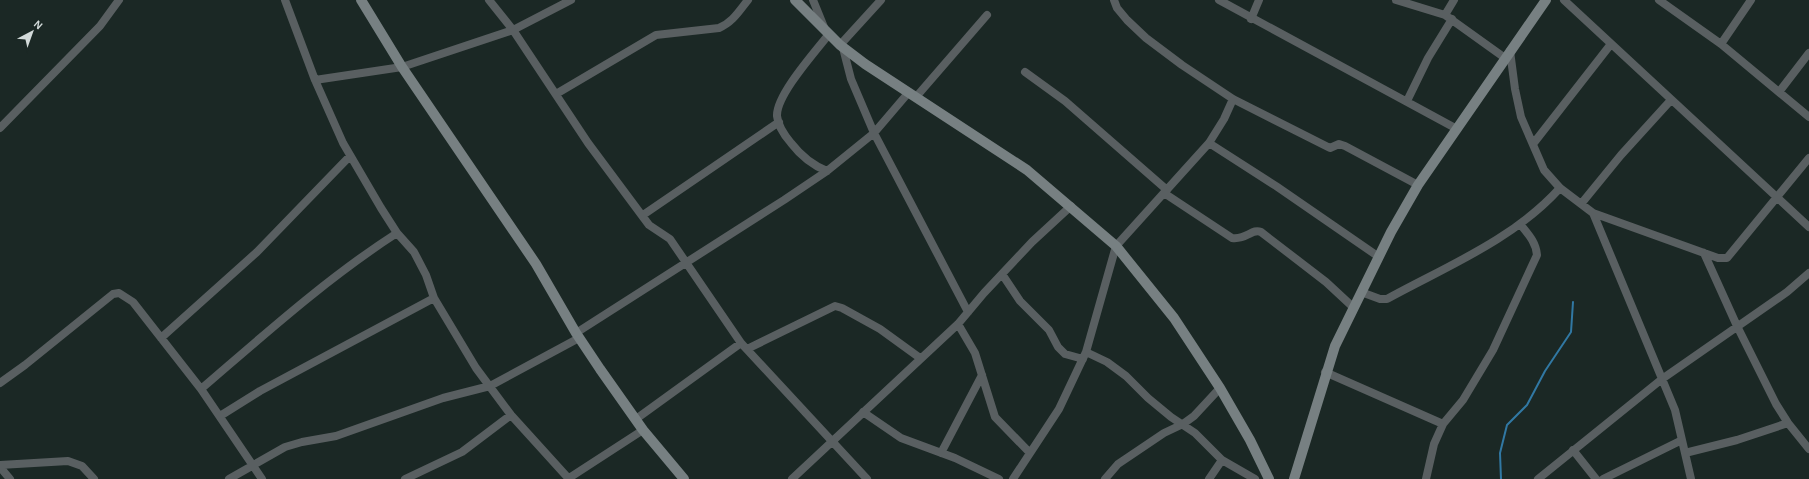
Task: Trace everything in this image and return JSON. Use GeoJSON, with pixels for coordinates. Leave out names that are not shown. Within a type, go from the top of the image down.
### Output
{"type":"FeatureCollection","features":[{"type":"Feature","properties":{"kind":"street"},"geometry":{"type":"LineString","coordinates":[[0,128],[100,26],[119,0]]}},
{"type":"Feature","properties":{"kind":"street"},"geometry":{"type":"LineString","coordinates":[[285,0],[315,80],[342,144],[397,233],[414,252],[426,276],[434,298],[476,368],[511,415],[569,479],[643,430]]}},
{"type":"Feature","properties":{"kind":"street"},"geometry":{"type":"LineString","coordinates":[[361,0],[402,67],[536,264],[577,335],[643,430],[684,479]]}},
{"type":"Feature","properties":{"kind":"street"},"geometry":{"type":"LineString","coordinates":[[489,0],[513,30],[588,143],[649,225],[670,239],[744,346],[833,441],[852,465],[867,479]]}},
{"type":"Feature","properties":{"kind":"street"},"geometry":{"type":"LineString","coordinates":[[315,80],[402,67],[513,30],[571,0]]}},
{"type":"Feature","properties":{"kind":"street"},"geometry":{"type":"LineString","coordinates":[[556,94],[656,35],[719,28],[733,19],[748,0]]}},
{"type":"Feature","properties":{"kind":"street"},"geometry":{"type":"LineString","coordinates":[[795,0],[842,46],[913,95],[1028,170],[1116,246],[1174,318],[1220,388],[1250,440],[1269,479]]}},
{"type":"Feature","properties":{"kind":"street"},"geometry":{"type":"LineString","coordinates":[[813,0],[828,33]]}},
{"type":"Feature","properties":{"kind":"street"},"geometry":{"type":"LineString","coordinates":[[842,46],[881,0]]}},
{"type":"Feature","properties":{"kind":"street"},"geometry":{"type":"LineString","coordinates":[[1114,0],[1126,20],[1146,38],[1233,99],[1330,148],[1339,144],[1344,146],[1418,185]]}},
{"type":"Feature","properties":{"kind":"street"},"geometry":{"type":"LineString","coordinates":[[1219,0],[1251,19],[1458,129]]}},
{"type":"Feature","properties":{"kind":"street"},"geometry":{"type":"LineString","coordinates":[[1251,19],[1259,0]]}},
{"type":"Feature","properties":{"kind":"street"},"geometry":{"type":"LineString","coordinates":[[1396,0],[1448,17],[1508,55],[1521,117],[1544,170],[1560,188],[1593,213],[1718,258],[1727,258],[1809,158]]}},
{"type":"Feature","properties":{"kind":"street"},"geometry":{"type":"LineString","coordinates":[[1407,101],[1448,17],[1454,0]]}},
{"type":"Feature","properties":{"kind":"street"},"geometry":{"type":"LineString","coordinates":[[1294,479],[1335,346],[1379,257],[1418,185],[1546,0]]}},
{"type":"Feature","properties":{"kind":"street"},"geometry":{"type":"LineString","coordinates":[[1564,0],[1809,227]]}},
{"type":"Feature","properties":{"kind":"street"},"geometry":{"type":"LineString","coordinates":[[1659,0],[1721,44],[1809,117]]}},
{"type":"Feature","properties":{"kind":"street"},"geometry":{"type":"LineString","coordinates":[[1721,44],[1751,0]]}},
{"type":"Feature","properties":{"kind":"street"},"geometry":{"type":"LineString","coordinates":[[229,479],[253,464],[290,445],[336,436],[443,398],[490,386],[577,335],[686,262],[827,171],[874,133],[913,95],[987,15]]}},
{"type":"Feature","properties":{"kind":"street"},"geometry":{"type":"LineString","coordinates":[[827,171],[812,164],[793,146],[784,134],[777,115],[780,103],[790,86],[828,33]]}},
{"type":"Feature","properties":{"kind":"street"},"geometry":{"type":"LineString","coordinates":[[1533,144],[1611,44]]}},
{"type":"Feature","properties":{"kind":"street"},"geometry":{"type":"LineString","coordinates":[[842,46],[851,79],[874,133],[968,312]]}},
{"type":"Feature","properties":{"kind":"street"},"geometry":{"type":"LineString","coordinates":[[1778,92],[1809,53]]}},
{"type":"Feature","properties":{"kind":"street"},"geometry":{"type":"LineString","coordinates":[[1025,72],[1065,101],[1165,191],[1232,238],[1240,240],[1254,231],[1261,232],[1326,282],[1354,308]]}},
{"type":"Feature","properties":{"kind":"street"},"geometry":{"type":"LineString","coordinates":[[1013,479],[1058,409],[1084,355],[1116,246],[1209,143],[1224,119],[1233,99]]}},
{"type":"Feature","properties":{"kind":"street"},"geometry":{"type":"LineString","coordinates":[[1581,204],[1671,100]]}},
{"type":"Feature","properties":{"kind":"street"},"geometry":{"type":"LineString","coordinates":[[643,215],[779,122]]}},
{"type":"Feature","properties":{"kind":"street"},"geometry":{"type":"LineString","coordinates":[[1209,143],[1276,186],[1379,257]]}},
{"type":"Feature","properties":{"kind":"street"},"geometry":{"type":"LineString","coordinates":[[161,338],[257,252],[350,156]]}},
{"type":"Feature","properties":{"kind":"street"},"geometry":{"type":"LineString","coordinates":[[1361,292],[1380,299],[1387,299],[1476,253],[1520,224],[1548,202],[1560,188]]}},
{"type":"Feature","properties":{"kind":"street"},"geometry":{"type":"LineString","coordinates":[[792,479],[958,324],[1032,242],[1071,206]]}},
{"type":"Feature","properties":{"kind":"street"},"geometry":{"type":"LineString","coordinates":[[1593,213],[1675,410],[1690,479]]}},
{"type":"Feature","properties":{"kind":"street"},"geometry":{"type":"LineString","coordinates":[[1426,479],[1434,444],[1443,424],[1463,400],[1493,350],[1537,255],[1536,247],[1532,238],[1520,224]]}},
{"type":"Feature","properties":{"kind":"street"},"geometry":{"type":"LineString","coordinates":[[201,389],[331,279],[358,258],[397,233]]}},
{"type":"Feature","properties":{"kind":"street"},"geometry":{"type":"LineString","coordinates":[[1704,253],[1737,326],[1776,404],[1788,423],[1809,449]]}},
{"type":"Feature","properties":{"kind":"street"},"geometry":{"type":"LineString","coordinates":[[1538,479],[1662,378],[1787,292],[1809,273]]}},
{"type":"Feature","properties":{"kind":"street"},"geometry":{"type":"LineString","coordinates":[[1002,274],[1020,301],[1050,330],[1065,354],[1072,357],[1084,355],[1107,362],[1121,372],[1148,398],[1171,417],[1195,433],[1222,460],[1255,479]]}},
{"type":"Feature","properties":{"kind":"street"},"geometry":{"type":"LineString","coordinates":[[0,383],[31,361],[113,294],[119,293],[133,302],[201,389],[262,479]]}},
{"type":"Feature","properties":{"kind":"street"},"geometry":{"type":"LineString","coordinates":[[220,416],[260,391],[434,298]]}},
{"type":"Feature","properties":{"kind":"street"},"geometry":{"type":"LineString","coordinates":[[636,419],[744,346],[835,306],[842,308],[880,329],[920,358]]}},
{"type":"Feature","properties":{"kind":"street"},"geometry":{"type":"LineString","coordinates":[[958,324],[975,353],[995,418],[1030,453]]}},
{"type":"Feature","properties":{"kind":"street"},"geometry":{"type":"LineString","coordinates":[[1326,372],[1443,424]]}},
{"type":"Feature","properties":{"kind":"street"},"geometry":{"type":"LineString","coordinates":[[941,453],[982,375]]}},
{"type":"Feature","properties":{"kind":"street"},"geometry":{"type":"LineString","coordinates":[[1105,479],[1118,464],[1164,433],[1183,424],[1194,416],[1220,388]]}},
{"type":"Feature","properties":{"kind":"street"},"geometry":{"type":"LineString","coordinates":[[863,412],[901,438],[941,453],[999,479]]}},
{"type":"Feature","properties":{"kind":"street"},"geometry":{"type":"LineString","coordinates":[[405,479],[462,452],[511,415]]}},
{"type":"Feature","properties":{"kind":"street"},"geometry":{"type":"LineString","coordinates":[[1685,453],[1737,440],[1788,423]]}},
{"type":"Feature","properties":{"kind":"street"},"geometry":{"type":"LineString","coordinates":[[1603,479],[1682,440]]}},
{"type":"Feature","properties":{"kind":"street"},"geometry":{"type":"LineString","coordinates":[[1573,450],[1596,479]]}},
{"type":"Feature","properties":{"kind":"street"},"geometry":{"type":"LineString","coordinates":[[1209,479],[1222,460]]}},
{"type":"Feature","properties":{"kind":"street"},"geometry":{"type":"LineString","coordinates":[[0,466],[68,461],[82,466],[94,479]]}},
{"type":"Feature","properties":{"kind":"street"},"geometry":{"type":"LineString","coordinates":[[0,466],[10,479]]}},
{"type":"Feature","properties":{"kind":"waterway"},"geometry":{"type":"LineString","coordinates":[[1501,479],[1500,453],[1507,425],[1527,405],[1545,371],[1571,332],[1573,302]]}}]}
